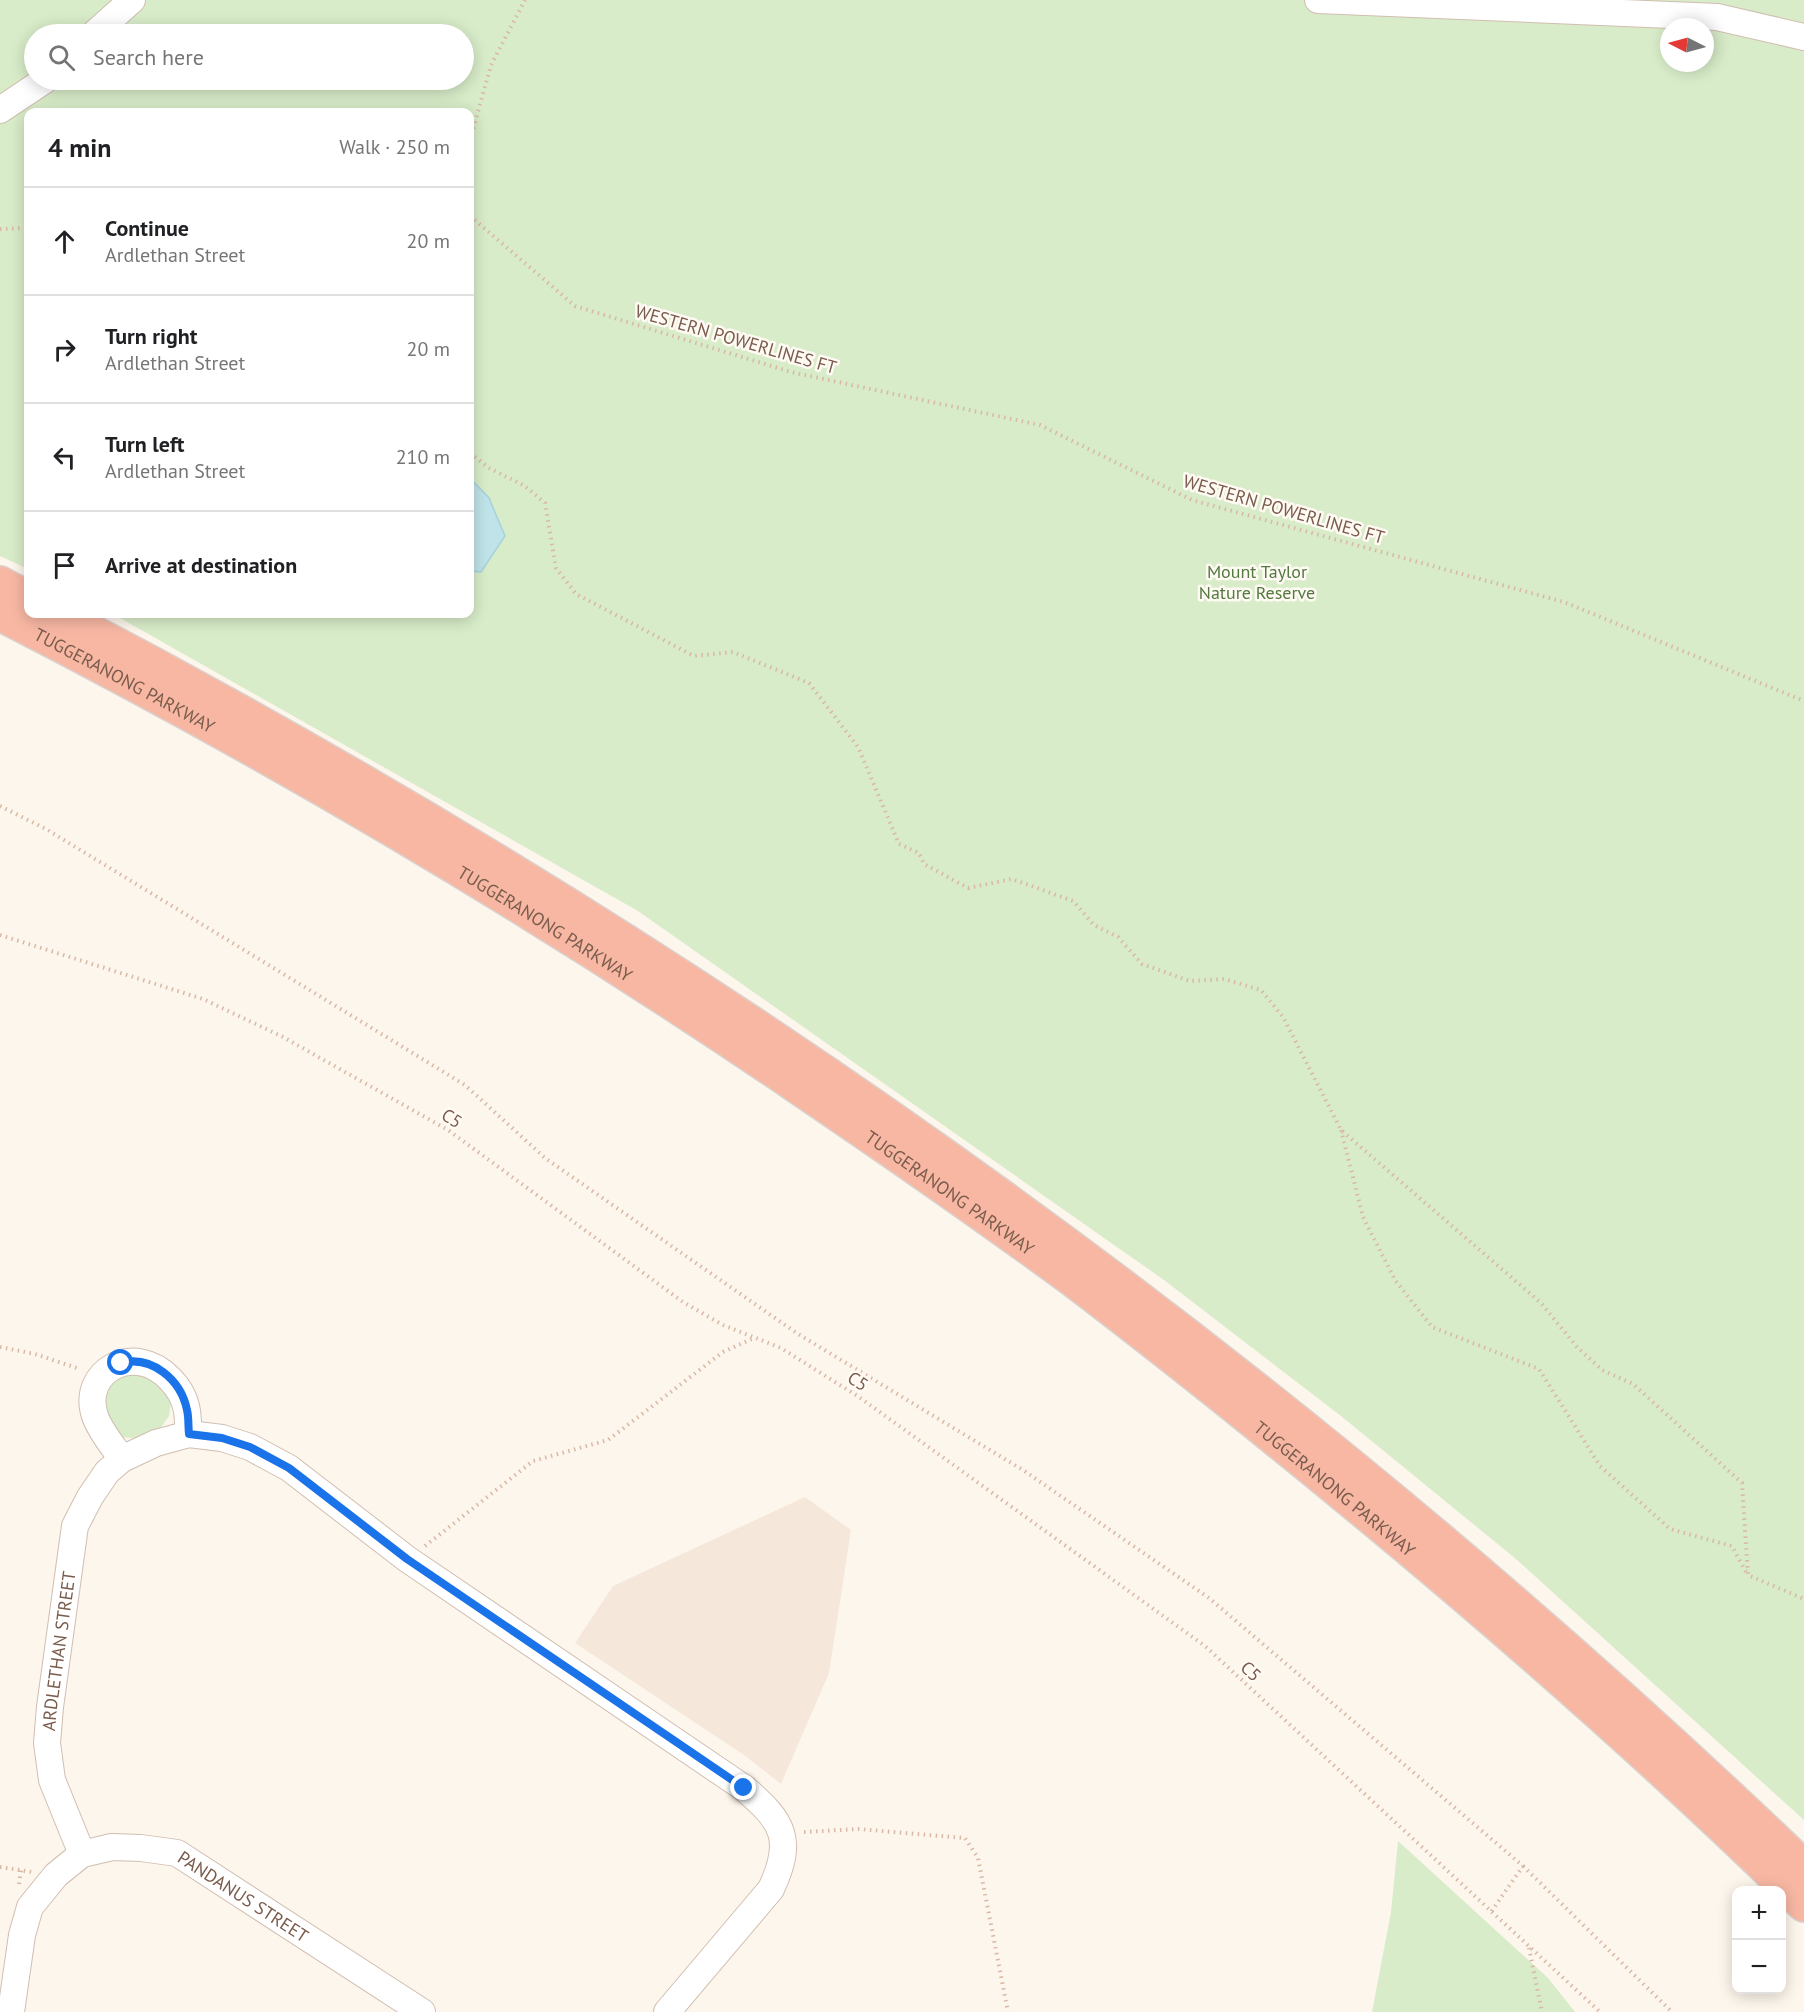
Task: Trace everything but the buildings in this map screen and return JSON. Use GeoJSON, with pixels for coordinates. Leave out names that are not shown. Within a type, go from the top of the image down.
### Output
{"type":"FeatureCollection","features":[{"type":"Feature","properties":{"kind":"highway"},"geometry":{"type":"LineString","coordinates":[[0,583],[24,596]]}},
{"type":"Feature","properties":{"kind":"highway","name":"TUGGERANONG PARKWAY"},"geometry":{"type":"LineString","coordinates":[[0,614],[112,671],[277,763],[501,894],[697,1019],[891,1150],[1148,1337],[1454,1585],[1598,1711],[1804,1905]]}},
{"type":"Feature","properties":{"kind":"highway","name":"TUGGERANONG PARKWAY"},"geometry":{"type":"LineString","coordinates":[[67,618],[158,665],[333,763],[532,882],[728,1006],[885,1113],[1031,1217],[1194,1340],[1416,1518],[1557,1639],[1717,1784],[1804,1867]]}},
{"type":"Feature","properties":{"kind":"street"},"geometry":{"type":"LineString","coordinates":[[105,24],[132,0]]}},
{"type":"Feature","properties":{"kind":"street"},"geometry":{"type":"LineString","coordinates":[[1318,0],[1717,17],[1804,37]]}},
{"type":"Feature","properties":{"kind":"street"},"geometry":{"type":"LineString","coordinates":[[0,110],[30,90]]}},
{"type":"Feature","properties":{"kind":"street"},"geometry":{"type":"LineString","coordinates":[[122,1459],[95,1416],[94,1394],[102,1376],[114,1366],[128,1361],[143,1361],[156,1366],[178,1387],[187,1409],[189,1434]]}},
{"type":"Feature","properties":{"kind":"street","name":"ARDLETHAN STREET"},"geometry":{"type":"LineString","coordinates":[[82,1854],[52,1780],[47,1743],[75,1526],[90,1497],[107,1472],[122,1459],[156,1443],[189,1434],[222,1438],[250,1447],[289,1468],[407,1559],[744,1788],[771,1814],[782,1833]]}},
{"type":"Feature","properties":{"kind":"street"},"geometry":{"type":"LineString","coordinates":[[667,2012],[771,1889],[780,1870],[784,1850],[782,1833]]}},
{"type":"Feature","properties":{"kind":"street","name":"PANDANUS STREET"},"geometry":{"type":"LineString","coordinates":[[11,2012],[22,1935],[30,1907],[56,1875],[82,1854],[112,1847],[177,1853],[422,2012]]}},
{"type":"Feature","properties":{"kind":"path"},"geometry":{"type":"LineString","coordinates":[[474,126],[491,65],[525,0]]}},
{"type":"Feature","properties":{"kind":"path","name":"WESTERN POWERLINES FT"},"geometry":{"type":"LineString","coordinates":[[474,219],[575,306],[791,372],[1040,425],[1192,500],[1564,602],[1804,701]]}},
{"type":"Feature","properties":{"kind":"path"},"geometry":{"type":"LineString","coordinates":[[0,229],[24,228]]}},
{"type":"Feature","properties":{"kind":"path"},"geometry":{"type":"LineString","coordinates":[[474,456],[489,468],[525,486],[545,503],[556,568],[576,594],[694,656],[733,652],[809,682],[858,747],[899,844],[919,853],[924,864],[969,888],[1012,879],[1073,901],[1094,926],[1118,937],[1142,964],[1190,981],[1224,979],[1262,990],[1283,1017],[1341,1130],[1363,1217],[1395,1280],[1432,1327],[1539,1369],[1600,1466],[1670,1529],[1732,1546],[1748,1575],[1804,1599]]}},
{"type":"Feature","properties":{"kind":"path"},"geometry":{"type":"LineString","coordinates":[[0,806],[46,829],[465,1085],[545,1158],[798,1334],[1023,1470],[1209,1598],[1523,1866],[1672,2012]]}},
{"type":"Feature","properties":{"kind":"path","name":"C5"},"geometry":{"type":"LineString","coordinates":[[0,935],[202,999],[283,1037],[448,1130],[683,1302],[723,1326],[781,1348],[859,1397],[1205,1646],[1600,2012]]}},
{"type":"Feature","properties":{"kind":"path"},"geometry":{"type":"LineString","coordinates":[[1341,1130],[1541,1303],[1577,1347],[1602,1370],[1633,1384],[1742,1483],[1748,1575]]}},
{"type":"Feature","properties":{"kind":"path"},"geometry":{"type":"LineString","coordinates":[[407,1559],[533,1461],[608,1440],[723,1352],[755,1338]]}},
{"type":"Feature","properties":{"kind":"path"},"geometry":{"type":"LineString","coordinates":[[0,1342],[11,1349]]}},
{"type":"Feature","properties":{"kind":"path"},"geometry":{"type":"LineString","coordinates":[[0,1347],[35,1354],[102,1376]]}},
{"type":"Feature","properties":{"kind":"path"},"geometry":{"type":"LineString","coordinates":[[782,1833],[858,1828],[965,1838],[978,1858],[1008,2012]]}},
{"type":"Feature","properties":{"kind":"path"},"geometry":{"type":"LineString","coordinates":[[1491,1912],[1523,1866]]}},
{"type":"Feature","properties":{"kind":"path"},"geometry":{"type":"LineString","coordinates":[[0,1867],[21,1870]]}},
{"type":"Feature","properties":{"kind":"path"},"geometry":{"type":"LineString","coordinates":[[1529,1947],[1542,2012]]}},
{"type":"Feature","properties":{"kind":"shaded area"},"geometry":{"type":"Polygon","coordinates":[[[805,1497],[851,1530],[829,1673],[781,1784],[744,1755],[575,1643],[613,1586],[805,1497]]]}},
{"type":"Feature","properties":{"kind":"green space","name":"Mount Taylor Nature Reserve"},"geometry":{"type":"Polygon","coordinates":[[[0,0],[1804,0],[1804,1820],[1516,1559],[1341,1416],[1164,1280],[638,911],[120,618],[474,618],[474,108],[24,108],[24,567],[0,556],[0,0]]]}},
{"type":"Feature","properties":{"kind":"green space"},"geometry":{"type":"Polygon","coordinates":[[[153,1370],[171,1403],[169,1416],[157,1431],[140,1439],[121,1437],[102,1420],[106,1378],[153,1370]]]}},
{"type":"Feature","properties":{"kind":"green space"},"geometry":{"type":"Polygon","coordinates":[[[1398,1841],[1548,1978],[1575,2012],[1372,2012],[1391,1912],[1398,1841]]]}},
{"type":"Feature","properties":{"kind":"water"},"geometry":{"type":"Polygon","coordinates":[[[474,482],[489,498],[505,536],[481,572],[474,571],[474,482]]]}},
{"type":"Feature","properties":{"kind":"route"},"geometry":{"type":"LineString","coordinates":[[121,1363],[135,1360],[150,1363],[178,1387],[187,1409],[189,1434],[222,1438],[250,1447],[289,1468],[407,1559],[744,1788]]}}]}
